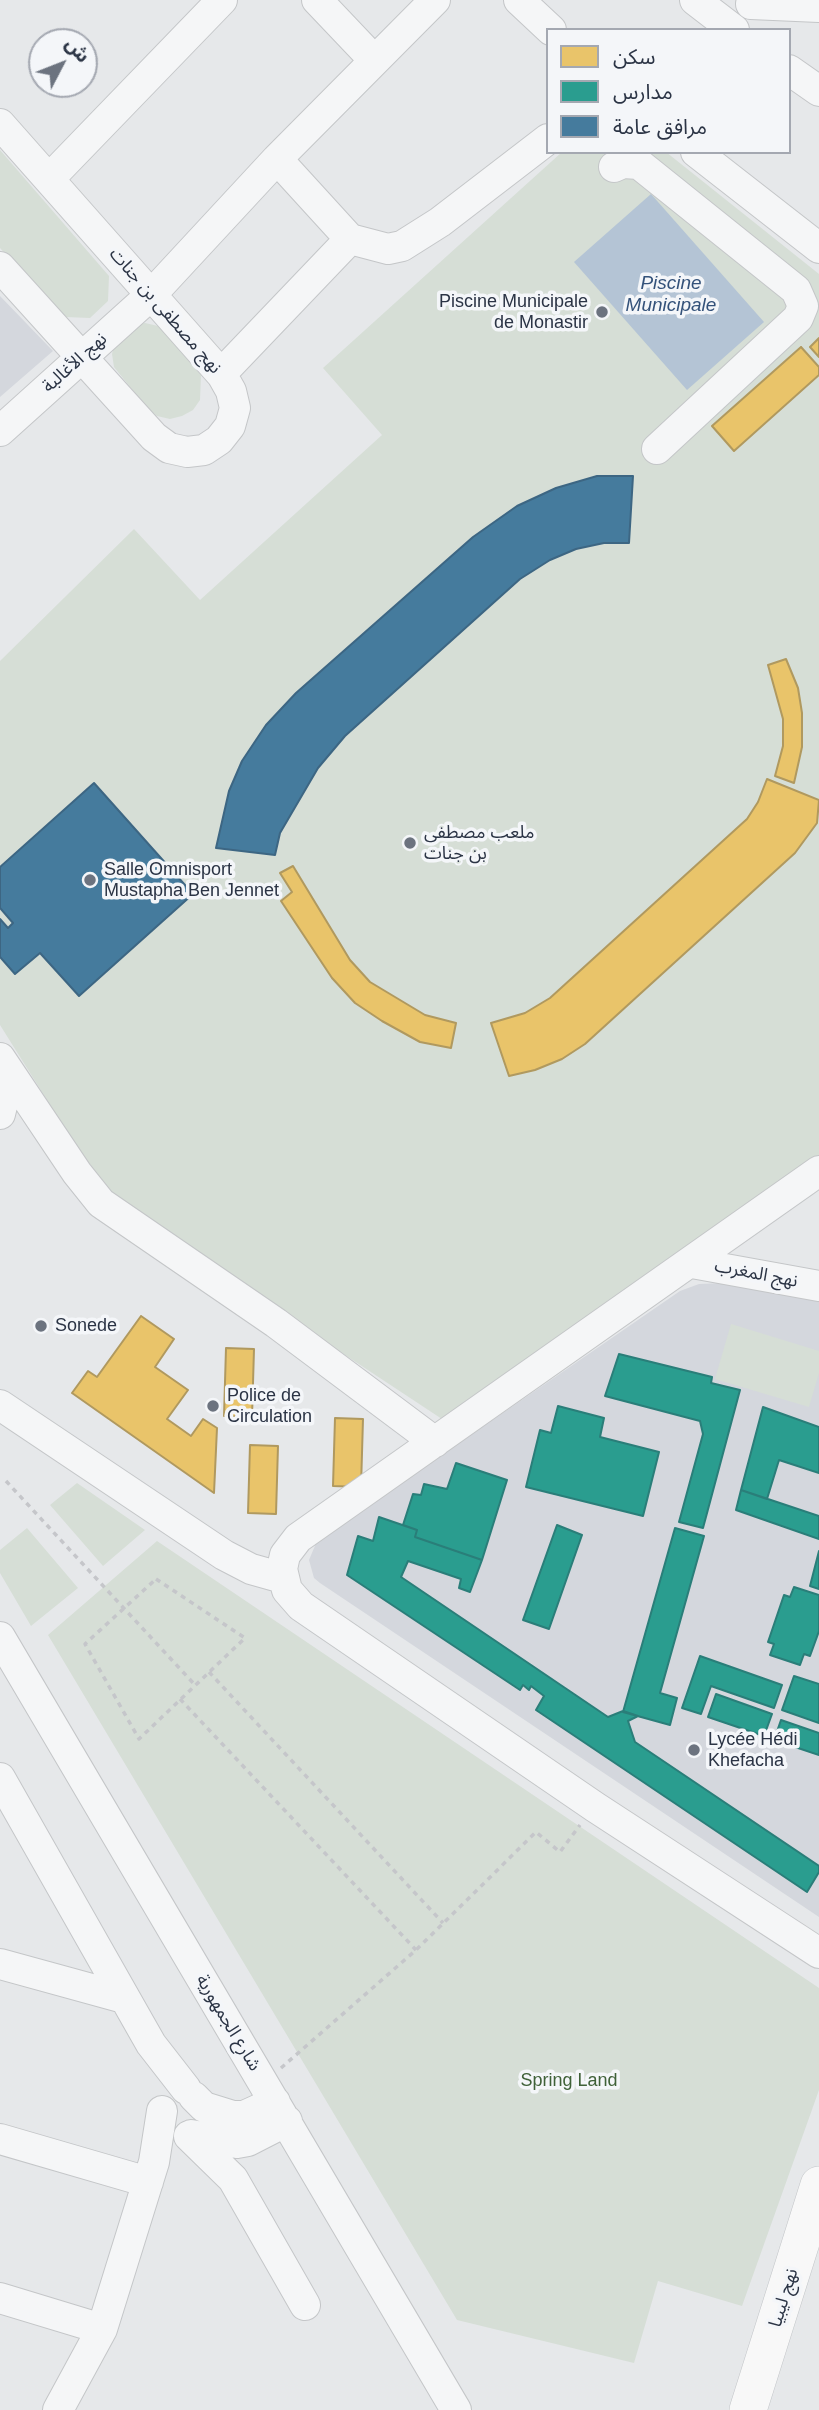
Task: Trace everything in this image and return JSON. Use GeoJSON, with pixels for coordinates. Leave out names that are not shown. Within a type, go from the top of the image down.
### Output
{"type":"FeatureCollection","features":[{"type":"Feature","properties":{"kind":"main road","name":"نهج ليبيا"},"geometry":{"type":"LineString","coordinates":[[748,2410],[819,2185]]}},
{"type":"Feature","properties":{"kind":"street"},"geometry":{"type":"LineString","coordinates":[[49,179],[222,0]]}},
{"type":"Feature","properties":{"kind":"street"},"geometry":{"type":"LineString","coordinates":[[317,0],[374,60]]}},
{"type":"Feature","properties":{"kind":"street","name":"نهج الأغالبة"},"geometry":{"type":"LineString","coordinates":[[0,431],[151,295],[277,159],[435,0]]}},
{"type":"Feature","properties":{"kind":"street"},"geometry":{"type":"LineString","coordinates":[[519,0],[549,28]]}},
{"type":"Feature","properties":{"kind":"street"},"geometry":{"type":"LineString","coordinates":[[695,0],[731,28]]}},
{"type":"Feature","properties":{"kind":"street"},"geometry":{"type":"LineString","coordinates":[[747,11],[819,7]]}},
{"type":"Feature","properties":{"kind":"street"},"geometry":{"type":"LineString","coordinates":[[791,71],[819,91]]}},
{"type":"Feature","properties":{"kind":"street","name":"نهج مصطفى بن جنات"},"geometry":{"type":"LineString","coordinates":[[0,124],[220,374],[231,391],[235,408],[230,426],[212,445],[187,452],[169,448],[154,437],[0,267]]}},
{"type":"Feature","properties":{"kind":"street"},"geometry":{"type":"LineString","coordinates":[[277,159],[350,239],[388,249],[402,246],[440,222],[546,141]]}},
{"type":"Feature","properties":{"kind":"street"},"geometry":{"type":"LineString","coordinates":[[699,154],[819,248]]}},
{"type":"Feature","properties":{"kind":"street"},"geometry":{"type":"LineString","coordinates":[[614,167],[623,163],[639,164],[796,290],[803,306],[798,318],[657,449]]}},
{"type":"Feature","properties":{"kind":"street"},"geometry":{"type":"LineString","coordinates":[[220,374],[350,239]]}},
{"type":"Feature","properties":{"kind":"street"},"geometry":{"type":"LineString","coordinates":[[0,1114],[5,1066]]}},
{"type":"Feature","properties":{"kind":"street"},"geometry":{"type":"LineString","coordinates":[[5,1066],[77,1173],[101,1203],[276,1323],[435,1442]]}},
{"type":"Feature","properties":{"kind":"street"},"geometry":{"type":"LineString","coordinates":[[819,1171],[298,1538],[285,1555],[283,1578],[291,1596],[301,1606],[595,1807],[819,1953]]}},
{"type":"Feature","properties":{"kind":"street","name":"نهج المغرب"},"geometry":{"type":"LineString","coordinates":[[692,1263],[819,1286]]}},
{"type":"Feature","properties":{"kind":"street"},"geometry":{"type":"LineString","coordinates":[[6,1412],[224,1555],[251,1569],[283,1578]]}},
{"type":"Feature","properties":{"kind":"street","name":"شارع الجمهورية"},"geometry":{"type":"LineString","coordinates":[[0,1637],[456,2410]]}},
{"type":"Feature","properties":{"kind":"street"},"geometry":{"type":"LineString","coordinates":[[0,1778],[151,2044],[176,2099],[196,2124],[189,2136]]}},
{"type":"Feature","properties":{"kind":"street"},"geometry":{"type":"LineString","coordinates":[[0,1964],[124,1998]]}},
{"type":"Feature","properties":{"kind":"street"},"geometry":{"type":"LineString","coordinates":[[176,2099],[233,2116],[244,2116],[275,2102]]}},
{"type":"Feature","properties":{"kind":"street"},"geometry":{"type":"LineString","coordinates":[[58,2410],[102,2329],[176,2099]]}},
{"type":"Feature","properties":{"kind":"street"},"geometry":{"type":"LineString","coordinates":[[151,2172],[173,2143],[189,2136],[237,2143],[248,2141],[275,2102]]}},
{"type":"Feature","properties":{"kind":"street"},"geometry":{"type":"LineString","coordinates":[[189,2136],[233,2179],[305,2305]]}},
{"type":"Feature","properties":{"kind":"street"},"geometry":{"type":"LineString","coordinates":[[0,2140],[151,2172]]}},
{"type":"Feature","properties":{"kind":"street"},"geometry":{"type":"LineString","coordinates":[[0,2298],[102,2329]]}},
{"type":"Feature","properties":{"kind":"path"},"geometry":{"type":"LineString","coordinates":[[6,1481],[195,1685]]}},
{"type":"Feature","properties":{"kind":"path"},"geometry":{"type":"LineString","coordinates":[[156,1579],[245,1638],[209,1672],[139,1739],[85,1644],[156,1579]]}},
{"type":"Feature","properties":{"kind":"path"},"geometry":{"type":"LineString","coordinates":[[209,1672],[443,1923]]}},
{"type":"Feature","properties":{"kind":"path"},"geometry":{"type":"LineString","coordinates":[[180,1699],[416,1950]]}},
{"type":"Feature","properties":{"kind":"path"},"geometry":{"type":"LineString","coordinates":[[275,2102],[416,1950],[536,1832],[560,1852],[595,1807]]}},
{"type":"Feature","properties":{"kind":"shaded area"},"geometry":{"type":"Polygon","coordinates":[[[0,296],[53,351],[0,397],[0,296]]]}},
{"type":"Feature","properties":{"kind":"shaded area","name":"Lycée Hédi Khefacha"},"geometry":{"type":"Polygon","coordinates":[[[723,1283],[819,1299],[819,1917],[320,1583],[314,1578],[309,1560],[317,1541],[680,1291],[699,1284],[723,1283]]]}},
{"type":"Feature","properties":{"kind":"green space"},"geometry":{"type":"Polygon","coordinates":[[[0,150],[109,276],[108,301],[90,318],[65,317],[0,248],[0,150]]]}},
{"type":"Feature","properties":{"kind":"green space","name":"ملعب مصطفى بن جنات"},"geometry":{"type":"Polygon","coordinates":[[[560,154],[669,154],[819,274],[819,1168],[448,1423],[109,1199],[0,1025],[0,661],[134,529],[200,600],[382,435],[323,368],[560,154]]]}},
{"type":"Feature","properties":{"kind":"green space"},"geometry":{"type":"Polygon","coordinates":[[[145,323],[158,326],[168,333],[201,375],[200,400],[193,410],[182,416],[170,419],[157,416],[147,408],[114,367],[112,354],[115,342],[133,325],[145,323]]]}},
{"type":"Feature","properties":{"kind":"green space"},"geometry":{"type":"Polygon","coordinates":[[[731,1324],[819,1351],[819,1373],[809,1407],[715,1379],[731,1324]]]}},
{"type":"Feature","properties":{"kind":"green space"},"geometry":{"type":"Polygon","coordinates":[[[77,1483],[145,1530],[103,1566],[50,1505],[77,1483]]]}},
{"type":"Feature","properties":{"kind":"green space"},"geometry":{"type":"Polygon","coordinates":[[[27,1528],[78,1588],[31,1626],[0,1573],[0,1550],[27,1528]]]}},
{"type":"Feature","properties":{"kind":"green space","name":"Spring Land"},"geometry":{"type":"Polygon","coordinates":[[[157,1541],[819,1988],[819,2090],[742,2306],[658,2281],[634,2363],[457,2320],[48,1635],[157,1541]]]}},
{"type":"Feature","properties":{"kind":"water","name":"Piscine Municipale"},"geometry":{"type":"Polygon","coordinates":[[[651,194],[764,322],[687,390],[574,262],[651,194]]]}},
{"type":"Feature","properties":{"kind":"building: سكن"},"geometry":{"type":"Polygon","coordinates":[[[819,338],[819,357],[810,347],[819,338]]]}},
{"type":"Feature","properties":{"kind":"building: سكن"},"geometry":{"type":"Polygon","coordinates":[[[801,347],[819,367],[819,375],[734,451],[712,426],[801,347]]]}},
{"type":"Feature","properties":{"kind":"building: سكن"},"geometry":{"type":"Polygon","coordinates":[[[786,659],[798,688],[802,713],[802,747],[794,783],[775,776],[783,746],[783,719],[768,665],[786,659]]]}},
{"type":"Feature","properties":{"kind":"building: سكن"},"geometry":{"type":"Polygon","coordinates":[[[767,779],[819,800],[817,823],[795,853],[585,1044],[562,1059],[535,1070],[509,1076],[491,1023],[525,1013],[550,998],[747,819],[758,802],[767,779]]]}},
{"type":"Feature","properties":{"kind":"building: سكن"},"geometry":{"type":"Polygon","coordinates":[[[293,866],[350,960],[370,982],[425,1015],[456,1023],[451,1048],[420,1042],[382,1021],[355,1003],[332,978],[281,901],[292,892],[280,873],[293,866]]]}},
{"type":"Feature","properties":{"kind":"building: سكن"},"geometry":{"type":"Polygon","coordinates":[[[141,1316],[174,1339],[155,1367],[188,1390],[167,1419],[191,1436],[203,1419],[217,1428],[214,1493],[72,1393],[88,1371],[97,1377],[141,1316]]]}},
{"type":"Feature","properties":{"kind":"building: سكن"},"geometry":{"type":"Polygon","coordinates":[[[226,1348],[254,1349],[252,1417],[224,1416],[226,1348]]]}},
{"type":"Feature","properties":{"kind":"building: سكن"},"geometry":{"type":"Polygon","coordinates":[[[335,1418],[363,1419],[361,1487],[333,1486],[335,1418]]]}},
{"type":"Feature","properties":{"kind":"building: سكن"},"geometry":{"type":"Polygon","coordinates":[[[250,1445],[278,1446],[276,1514],[248,1513],[250,1445]]]}},
{"type":"Feature","properties":{"kind":"building: مدارس"},"geometry":{"type":"Polygon","coordinates":[[[619,1354],[712,1377],[711,1383],[740,1390],[703,1528],[679,1522],[703,1434],[700,1421],[605,1396],[619,1354]]]}},
{"type":"Feature","properties":{"kind":"building: مدارس"},"geometry":{"type":"Polygon","coordinates":[[[558,1406],[604,1418],[600,1437],[659,1452],[643,1516],[526,1487],[540,1430],[551,1433],[558,1406]]]}},
{"type":"Feature","properties":{"kind":"building: مدارس"},"geometry":{"type":"Polygon","coordinates":[[[763,1407],[819,1427],[819,1473],[779,1460],[767,1499],[741,1490],[763,1407]]]}},
{"type":"Feature","properties":{"kind":"building: مدارس"},"geometry":{"type":"Polygon","coordinates":[[[456,1463],[507,1480],[482,1560],[415,1537],[417,1530],[403,1525],[413,1494],[421,1495],[424,1484],[447,1489],[456,1463]]]}},
{"type":"Feature","properties":{"kind":"building: مدارس"},"geometry":{"type":"Polygon","coordinates":[[[741,1490],[819,1516],[819,1539],[736,1510],[741,1490]]]}},
{"type":"Feature","properties":{"kind":"building: مدارس"},"geometry":{"type":"Polygon","coordinates":[[[379,1517],[417,1530],[415,1537],[482,1560],[470,1592],[459,1588],[461,1579],[408,1561],[401,1577],[608,1717],[623,1711],[638,1716],[628,1721],[635,1742],[819,1866],[819,1872],[807,1892],[536,1710],[544,1696],[531,1686],[529,1690],[523,1685],[520,1690],[347,1575],[358,1536],[373,1541],[379,1517]]]}},
{"type":"Feature","properties":{"kind":"building: مدارس"},"geometry":{"type":"Polygon","coordinates":[[[557,1525],[582,1535],[549,1629],[523,1620],[557,1525]]]}},
{"type":"Feature","properties":{"kind":"building: مدارس"},"geometry":{"type":"Polygon","coordinates":[[[675,1528],[704,1536],[660,1693],[677,1698],[670,1725],[623,1712],[675,1528]]]}},
{"type":"Feature","properties":{"kind":"building: مدارس"},"geometry":{"type":"Polygon","coordinates":[[[819,1551],[819,1589],[810,1586],[819,1551]]]}},
{"type":"Feature","properties":{"kind":"building: مدارس"},"geometry":{"type":"Polygon","coordinates":[[[794,1587],[819,1595],[819,1631],[810,1656],[804,1654],[800,1665],[770,1655],[774,1644],[768,1642],[784,1595],[790,1597],[794,1587]]]}},
{"type":"Feature","properties":{"kind":"building: مدارس"},"geometry":{"type":"Polygon","coordinates":[[[700,1656],[782,1685],[774,1708],[711,1686],[701,1714],[682,1708],[700,1656]]]}},
{"type":"Feature","properties":{"kind":"building: مدارس"},"geometry":{"type":"Polygon","coordinates":[[[794,1676],[819,1684],[819,1723],[782,1710],[794,1676]]]}},
{"type":"Feature","properties":{"kind":"building: مدارس"},"geometry":{"type":"Polygon","coordinates":[[[716,1694],[772,1714],[764,1736],[708,1717],[716,1694]]]}},
{"type":"Feature","properties":{"kind":"building: مدارس"},"geometry":{"type":"Polygon","coordinates":[[[781,1720],[819,1733],[819,1755],[774,1740],[781,1720]]]}},
{"type":"Feature","properties":{"kind":"building: مرافق عامة"},"geometry":{"type":"Polygon","coordinates":[[[597,476],[633,476],[629,543],[604,543],[576,549],[550,560],[520,579],[345,736],[318,768],[280,833],[275,855],[216,848],[229,791],[242,761],[266,725],[296,693],[473,537],[517,506],[556,488],[597,476]]]}},
{"type":"Feature","properties":{"kind":"building: مرافق عامة","name":"Salle Omnisport Mustapha Ben Jennet"},"geometry":{"type":"Polygon","coordinates":[[[94,783],[193,894],[79,996],[40,953],[15,974],[0,957],[0,919],[8,928],[13,923],[0,908],[0,867],[94,783]]]}},
{"type":"Feature","properties":{"kind":"place","name":"Piscine Municipale de Monastir"},"geometry":{"type":"Point","coordinates":[602,312]}},
{"type":"Feature","properties":{"kind":"place","name":"ملعب مصطفى بن جنات"},"geometry":{"type":"Point","coordinates":[410,843]}},
{"type":"Feature","properties":{"kind":"place","name":"Salle Omnisport Mustapha Ben Jennet"},"geometry":{"type":"Point","coordinates":[90,880]}},
{"type":"Feature","properties":{"kind":"place","name":"Sonede"},"geometry":{"type":"Point","coordinates":[41,1326]}},
{"type":"Feature","properties":{"kind":"place","name":"Police de Circulation"},"geometry":{"type":"Point","coordinates":[213,1406]}},
{"type":"Feature","properties":{"kind":"place","name":"Lycée Hédi Khefacha"},"geometry":{"type":"Point","coordinates":[694,1750]}}]}
